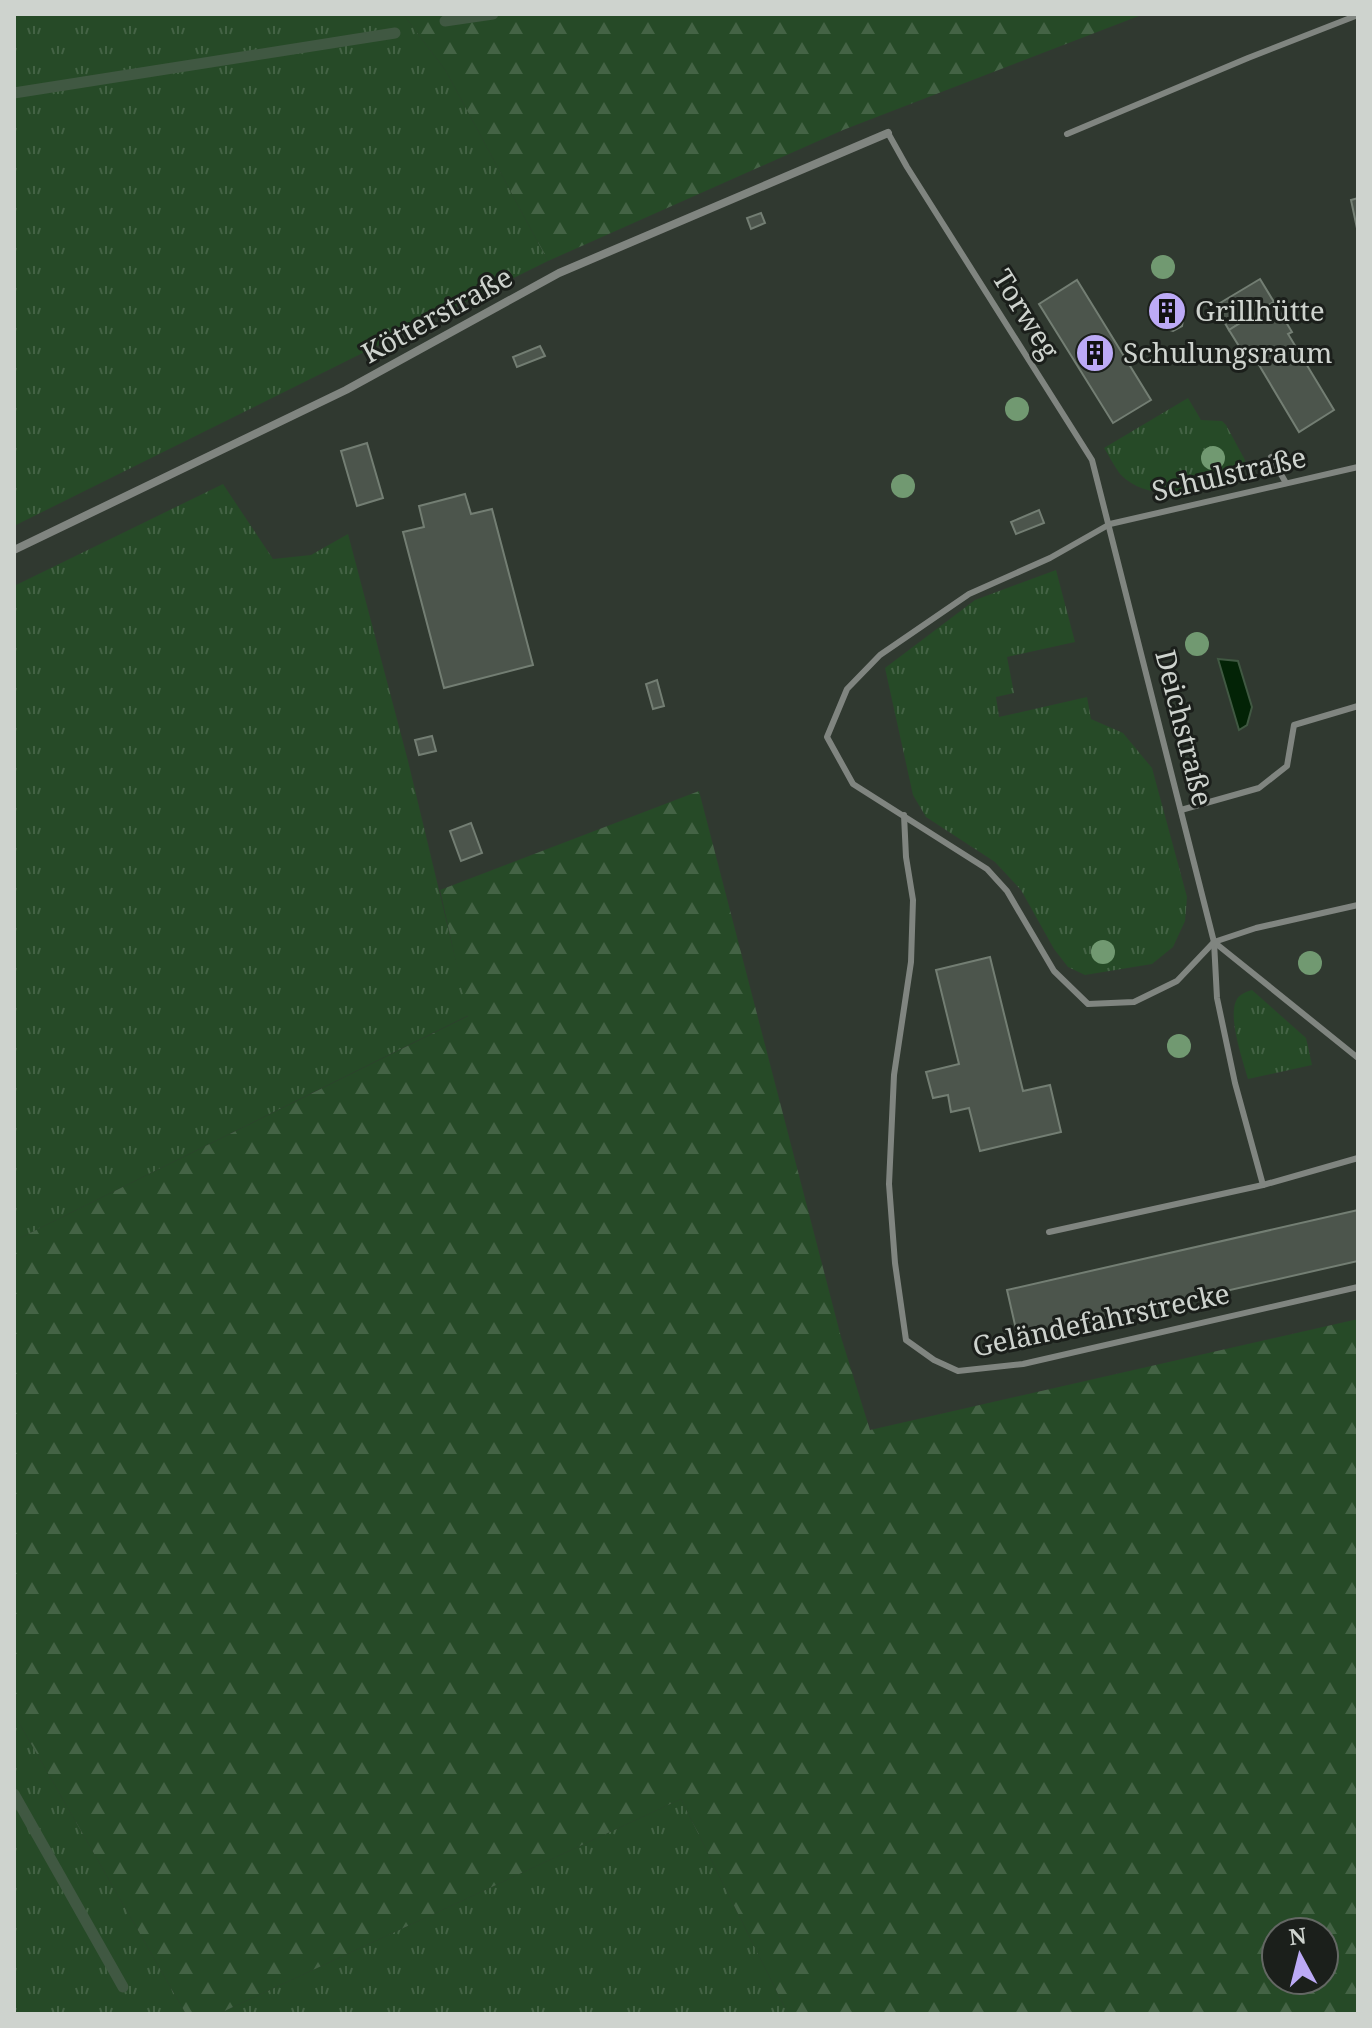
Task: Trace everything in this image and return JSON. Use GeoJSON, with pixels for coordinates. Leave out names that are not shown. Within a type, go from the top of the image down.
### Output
{"type":"FeatureCollection","features":[{"type":"Feature","properties":{"kind":"street","name":"Kötterstraße"},"geometry":{"type":"LineString","coordinates":[[14,550],[346,390],[559,273],[888,133]]}},
{"type":"Feature","properties":{"kind":"lane"},"geometry":{"type":"LineString","coordinates":[[1067,134],[1358,15]]}},
{"type":"Feature","properties":{"kind":"lane","name":"Torweg"},"geometry":{"type":"LineString","coordinates":[[888,133],[1092,460],[1110,524]]}},
{"type":"Feature","properties":{"kind":"lane"},"geometry":{"type":"LineString","coordinates":[[1271,457],[1286,483]]}},
{"type":"Feature","properties":{"kind":"lane","name":"Schulstraße"},"geometry":{"type":"LineString","coordinates":[[904,815],[853,784],[827,737],[847,689],[880,655],[969,594],[1050,558],[1110,524],[1358,467]]}},
{"type":"Feature","properties":{"kind":"lane","name":"Deichstraße"},"geometry":{"type":"LineString","coordinates":[[1110,524],[1214,942],[1217,998],[1235,1083],[1263,1185]]}},
{"type":"Feature","properties":{"kind":"lane"},"geometry":{"type":"LineString","coordinates":[[1181,810],[1259,788],[1287,766],[1294,725],[1358,706]]}},
{"type":"Feature","properties":{"kind":"lane"},"geometry":{"type":"LineString","coordinates":[[904,815],[987,869],[1007,891],[1054,971],[1088,1004],[1134,1002],[1177,981],[1214,942],[1256,928],[1358,905]]}},
{"type":"Feature","properties":{"kind":"lane","name":"Geländefahrstrecke"},"geometry":{"type":"LineString","coordinates":[[904,815],[906,857],[913,900],[911,962],[894,1075],[889,1184],[895,1263],[906,1340],[934,1360],[958,1371],[1023,1364],[1358,1287]]}},
{"type":"Feature","properties":{"kind":"lane"},"geometry":{"type":"LineString","coordinates":[[1214,942],[1358,1058]]}},
{"type":"Feature","properties":{"kind":"lane"},"geometry":{"type":"LineString","coordinates":[[1049,1232],[1263,1185],[1358,1158]]}},
{"type":"Feature","properties":{"kind":"green space"},"geometry":{"type":"Polygon","coordinates":[[[14,14],[403,14],[446,71],[548,261],[14,526],[14,14]]]}},
{"type":"Feature","properties":{"kind":"green space"},"geometry":{"type":"Polygon","coordinates":[[[403,14],[1144,14],[843,130],[548,261],[446,71],[403,14]]]}},
{"type":"Feature","properties":{"kind":"green space"},"geometry":{"type":"Polygon","coordinates":[[[1188,398],[1201,420],[1222,421],[1226,425],[1245,460],[1243,473],[1175,492],[1147,490],[1133,484],[1121,475],[1104,448],[1188,398]]]}},
{"type":"Feature","properties":{"kind":"green space"},"geometry":{"type":"Polygon","coordinates":[[[223,484],[273,559],[311,555],[348,534],[408,761],[469,1015],[14,1241],[14,586],[223,484]]]}},
{"type":"Feature","properties":{"kind":"green space"},"geometry":{"type":"Polygon","coordinates":[[[1056,570],[1075,642],[1007,657],[1014,693],[996,697],[999,717],[1087,697],[1091,719],[1123,733],[1152,768],[1187,897],[1185,921],[1173,947],[1152,964],[1085,975],[1068,967],[1054,949],[1021,890],[995,862],[926,817],[913,795],[885,668],[975,600],[1056,570]]]}},
{"type":"Feature","properties":{"kind":"green space"},"geometry":{"type":"Polygon","coordinates":[[[699,791],[841,1337],[870,1430],[1358,1319],[1358,2014],[788,2014],[681,1799],[218,2014],[186,2014],[14,1714],[14,1241],[468,1016],[440,890],[699,791]]]}},
{"type":"Feature","properties":{"kind":"green space"},"geometry":{"type":"Polygon","coordinates":[[[1252,990],[1306,1038],[1312,1065],[1248,1079],[1237,1040],[1234,1008],[1239,997],[1252,990]]]}},
{"type":"Feature","properties":{"kind":"green space"},"geometry":{"type":"Polygon","coordinates":[[[14,1714],[186,2014],[14,2014],[14,1714]]]}},
{"type":"Feature","properties":{"kind":"green space"},"geometry":{"type":"Polygon","coordinates":[[[681,1799],[788,2014],[218,2014],[681,1799]]]}},
{"type":"Feature","properties":{"kind":"shaded area"},"geometry":{"type":"Polygon","coordinates":[[[1218,659],[1238,661],[1252,707],[1247,725],[1239,730],[1218,659]]]}},
{"type":"Feature","properties":{"kind":"building"},"geometry":{"type":"Polygon","coordinates":[[[1358,198],[1358,233],[1351,200],[1358,198]]]}},
{"type":"Feature","properties":{"kind":"building"},"geometry":{"type":"Polygon","coordinates":[[[761,213],[765,223],[751,229],[747,218],[761,213]]]}},
{"type":"Feature","properties":{"kind":"building"},"geometry":{"type":"Polygon","coordinates":[[[1260,279],[1274,302],[1229,330],[1215,306],[1260,279]]]}},
{"type":"Feature","properties":{"kind":"building","name":"Schulungsraum"},"geometry":{"type":"Polygon","coordinates":[[[1077,280],[1151,400],[1113,423],[1039,304],[1077,280]]]}},
{"type":"Feature","properties":{"kind":"building","name":"Grillhütte"},"geometry":{"type":"Polygon","coordinates":[[[1164,293],[1178,296],[1185,308],[1182,326],[1173,331],[1156,326],[1149,314],[1152,300],[1164,293]]]}},
{"type":"Feature","properties":{"kind":"building"},"geometry":{"type":"Polygon","coordinates":[[[1274,302],[1292,332],[1288,334],[1334,410],[1299,432],[1253,355],[1247,359],[1229,330],[1274,302]]]}},
{"type":"Feature","properties":{"kind":"building"},"geometry":{"type":"Polygon","coordinates":[[[540,346],[545,356],[517,367],[513,357],[540,346]]]}},
{"type":"Feature","properties":{"kind":"building"},"geometry":{"type":"Polygon","coordinates":[[[367,443],[383,498],[357,506],[341,451],[367,443]]]}},
{"type":"Feature","properties":{"kind":"building"},"geometry":{"type":"Polygon","coordinates":[[[465,494],[471,514],[492,509],[533,665],[444,688],[403,532],[424,527],[419,506],[465,494]]]}},
{"type":"Feature","properties":{"kind":"building"},"geometry":{"type":"Polygon","coordinates":[[[1039,510],[1044,523],[1016,534],[1011,522],[1039,510]]]}},
{"type":"Feature","properties":{"kind":"building"},"geometry":{"type":"Polygon","coordinates":[[[657,680],[664,706],[653,709],[646,684],[657,680]]]}},
{"type":"Feature","properties":{"kind":"building"},"geometry":{"type":"Polygon","coordinates":[[[432,736],[436,751],[419,755],[415,740],[432,736]]]}},
{"type":"Feature","properties":{"kind":"building"},"geometry":{"type":"Polygon","coordinates":[[[471,823],[482,853],[461,861],[450,831],[471,823]]]}},
{"type":"Feature","properties":{"kind":"building"},"geometry":{"type":"Polygon","coordinates":[[[990,957],[1023,1091],[1050,1085],[1061,1132],[980,1151],[969,1108],[951,1112],[948,1095],[933,1098],[926,1072],[959,1064],[936,970],[990,957]]]}},
{"type":"Feature","properties":{"kind":"building"},"geometry":{"type":"Polygon","coordinates":[[[1358,1210],[1358,1261],[1018,1338],[1007,1290],[1358,1210]]]}},
{"type":"Feature","properties":{"kind":"waterway"},"geometry":{"type":"LineString","coordinates":[[445,21],[493,14]]}},
{"type":"Feature","properties":{"kind":"waterway"},"geometry":{"type":"LineString","coordinates":[[14,93],[395,33]]}},
{"type":"Feature","properties":{"kind":"waterway"},"geometry":{"type":"LineString","coordinates":[[14,1794],[123,1987]]}},
{"type":"Feature","properties":{"kind":"place","name":"Grillhütte"},"geometry":{"type":"Point","coordinates":[1167,311]}},
{"type":"Feature","properties":{"kind":"place","name":"Schulungsraum"},"geometry":{"type":"Point","coordinates":[1095,353]}}]}
